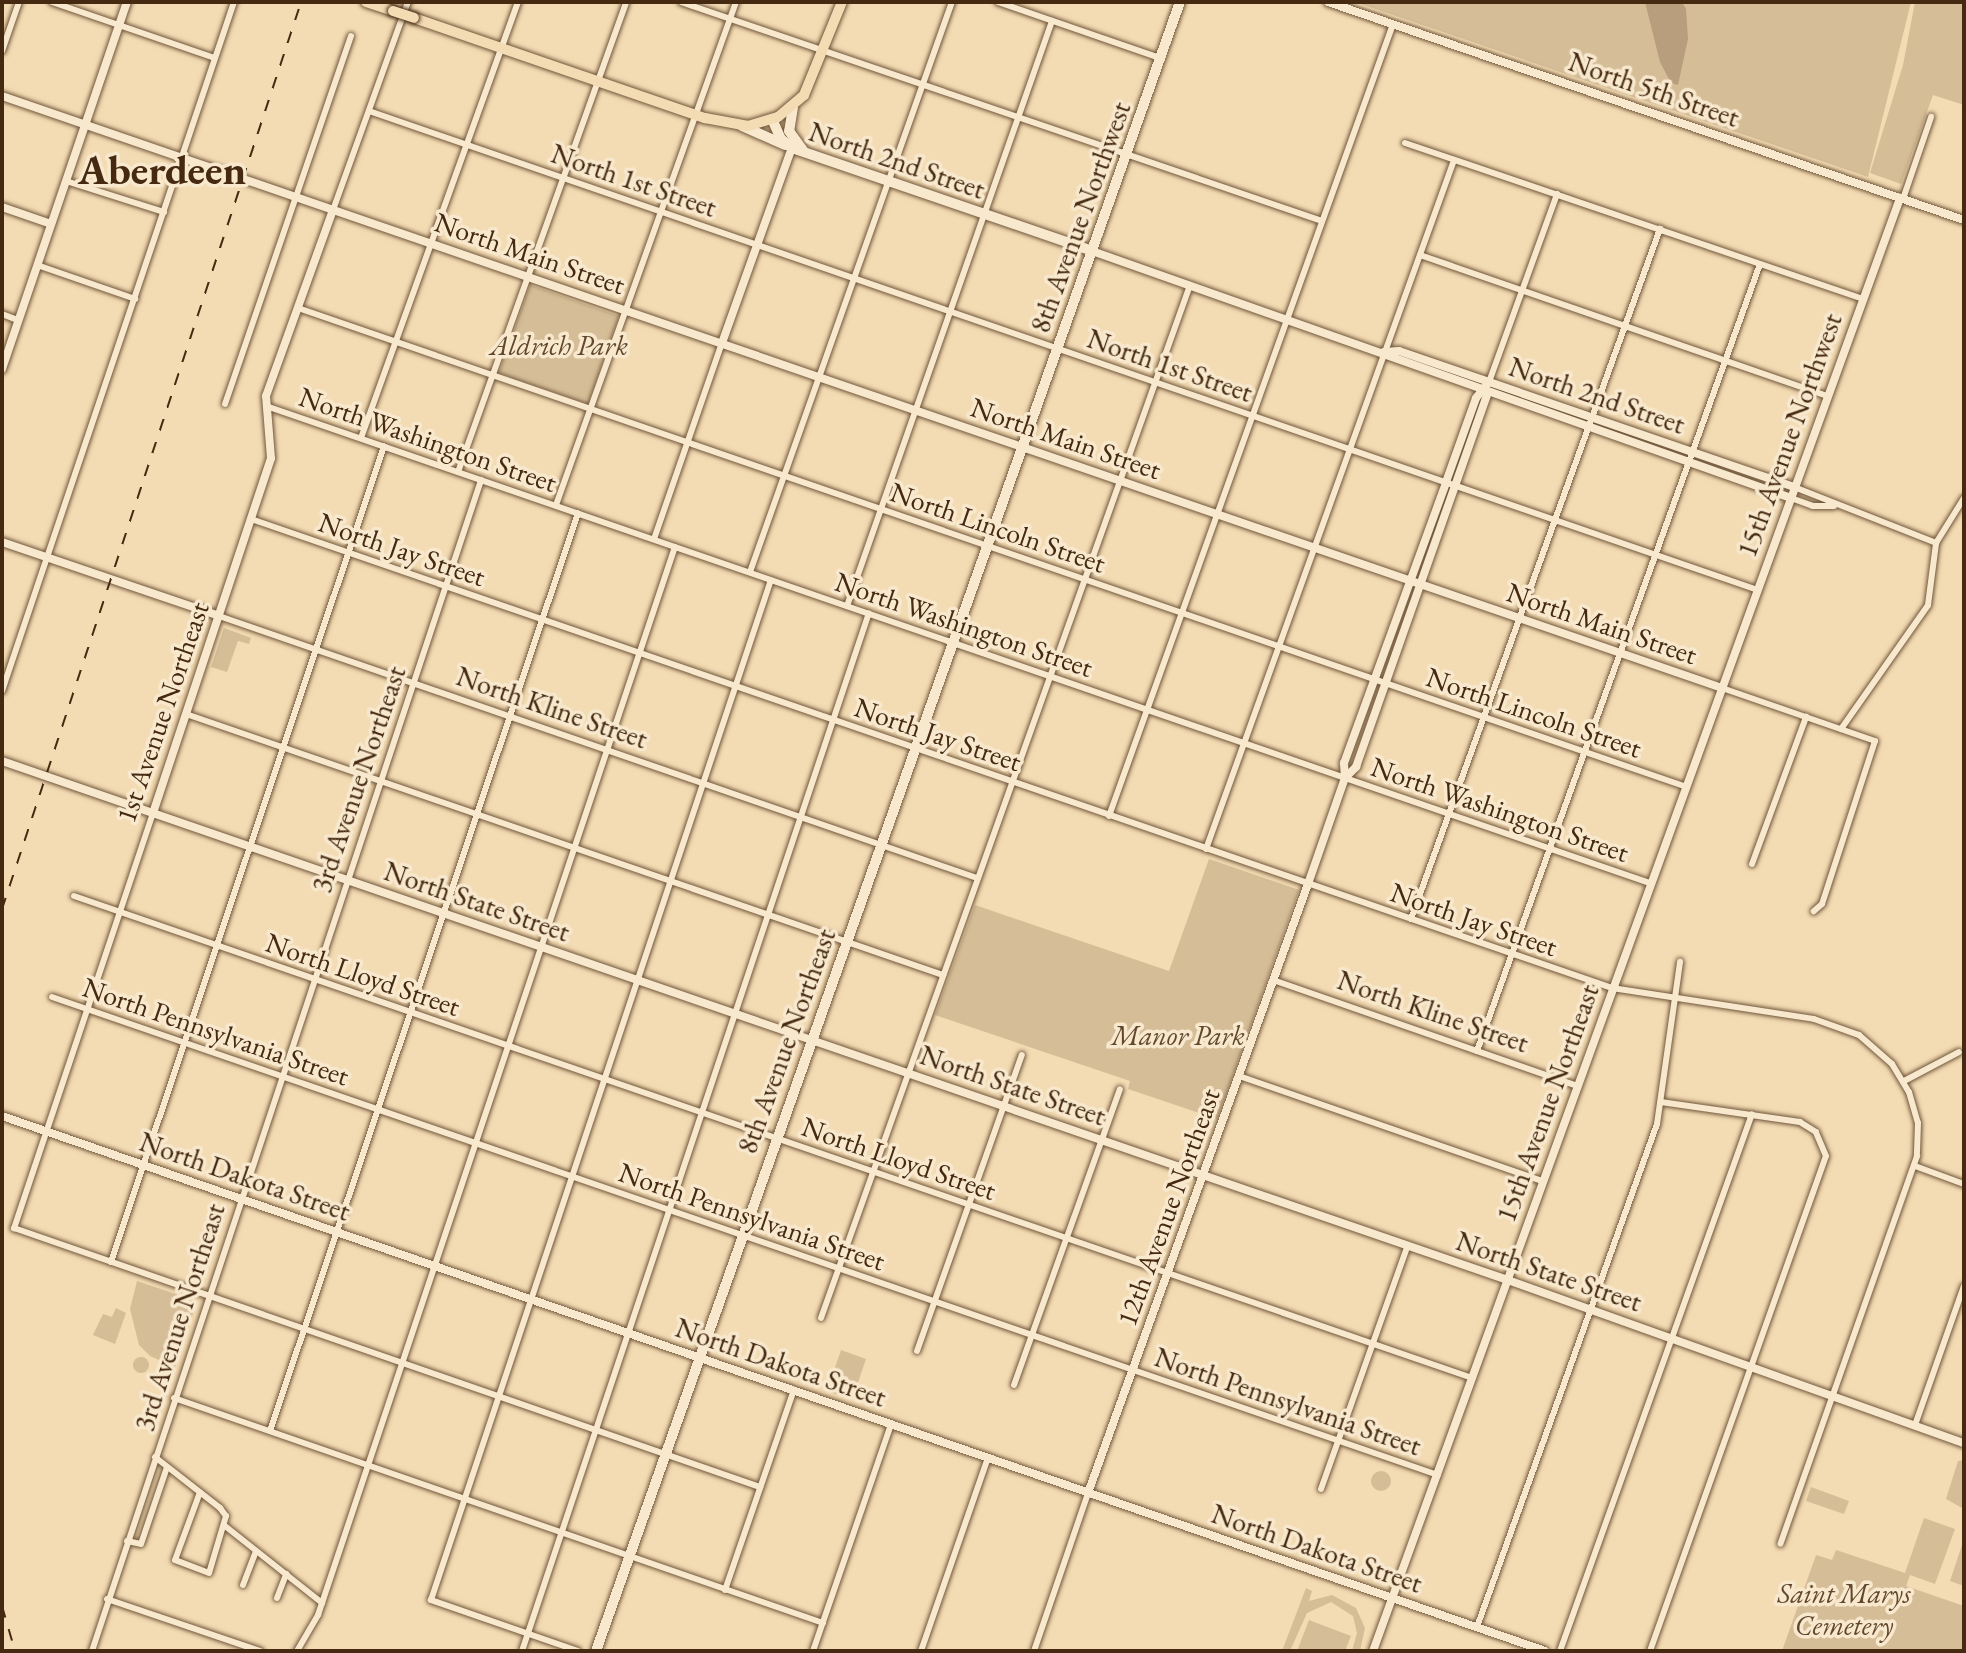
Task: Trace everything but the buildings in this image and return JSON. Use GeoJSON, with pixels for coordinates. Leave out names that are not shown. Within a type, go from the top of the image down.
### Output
{"type":"FeatureCollection","features":[{"type":"Feature","properties":{"kind":"main road","name":"North 2nd Street"},"geometry":{"type":"LineString","coordinates":[[366,2],[695,114],[741,125],[772,119],[790,147],[1091,251]]}},
{"type":"Feature","properties":{"kind":"main road"},"geometry":{"type":"LineString","coordinates":[[772,119],[793,107],[809,87],[842,2]]}},
{"type":"Feature","properties":{"kind":"main road","name":"8th Avenue Northwest"},"geometry":{"type":"LineString","coordinates":[[1022,446],[1180,2]]}},
{"type":"Feature","properties":{"kind":"main road"},"geometry":{"type":"LineString","coordinates":[[793,107],[789,131],[806,153]]}},
{"type":"Feature","properties":{"kind":"main road"},"geometry":{"type":"LineString","coordinates":[[741,125],[790,147]]}},
{"type":"Feature","properties":{"kind":"main road","name":"8th Avenue Northeast"},"geometry":{"type":"LineString","coordinates":[[596,1651],[1022,446]]}},
{"type":"Feature","properties":{"kind":"street"},"geometry":{"type":"LineString","coordinates":[[2,51],[19,2]]}},
{"type":"Feature","properties":{"kind":"street"},"geometry":{"type":"LineString","coordinates":[[52,2],[215,58]]}},
{"type":"Feature","properties":{"kind":"street"},"geometry":{"type":"LineString","coordinates":[[2,369],[127,2]]}},
{"type":"Feature","properties":{"kind":"street"},"geometry":{"type":"LineString","coordinates":[[2,691],[234,2]]}},
{"type":"Feature","properties":{"kind":"street"},"geometry":{"type":"LineString","coordinates":[[333,210],[408,2]]}},
{"type":"Feature","properties":{"kind":"street"},"geometry":{"type":"LineString","coordinates":[[361,438],[518,2]]}},
{"type":"Feature","properties":{"kind":"street"},"geometry":{"type":"LineString","coordinates":[[458,472],[626,2]]}},
{"type":"Feature","properties":{"kind":"street"},"geometry":{"type":"LineString","coordinates":[[681,2],[1322,221]]}},
{"type":"Feature","properties":{"kind":"street"},"geometry":{"type":"LineString","coordinates":[[556,505],[736,2]]}},
{"type":"Feature","properties":{"kind":"street"},"geometry":{"type":"LineString","coordinates":[[750,572],[952,2]]}},
{"type":"Feature","properties":{"kind":"street"},"geometry":{"type":"LineString","coordinates":[[998,2],[1160,58]]}},
{"type":"Feature","properties":{"kind":"street","name":"North 5th Street"},"geometry":{"type":"LineString","coordinates":[[1328,2],[1964,220]]}},
{"type":"Feature","properties":{"kind":"street"},"geometry":{"type":"LineString","coordinates":[[847,606],[1052,21]]}},
{"type":"Feature","properties":{"kind":"street"},"geometry":{"type":"LineString","coordinates":[[1109,816],[1393,24]]}},
{"type":"Feature","properties":{"kind":"street"},"geometry":{"type":"LineString","coordinates":[[225,404],[351,36]]}},
{"type":"Feature","properties":{"kind":"street","name":"North Main Street"},"geometry":{"type":"LineString","coordinates":[[2,96],[1875,741],[1822,904],[1814,911]]}},
{"type":"Feature","properties":{"kind":"street","name":"North 1st Street"},"geometry":{"type":"LineString","coordinates":[[369,111],[1758,590]]}},
{"type":"Feature","properties":{"kind":"street","name":"15th Avenue Northwest"},"geometry":{"type":"LineString","coordinates":[[1722,688],[1931,117]]}},
{"type":"Feature","properties":{"kind":"street"},"geometry":{"type":"LineString","coordinates":[[775,142],[786,152],[784,167]]}},
{"type":"Feature","properties":{"kind":"street"},"geometry":{"type":"LineString","coordinates":[[1405,143],[1863,299]]}},
{"type":"Feature","properties":{"kind":"street"},"geometry":{"type":"LineString","coordinates":[[654,540],[790,147]]}},
{"type":"Feature","properties":{"kind":"street"},"geometry":{"type":"LineString","coordinates":[[1206,849],[1454,160]]}},
{"type":"Feature","properties":{"kind":"street"},"geometry":{"type":"LineString","coordinates":[[66,181],[164,212]]}},
{"type":"Feature","properties":{"kind":"street"},"geometry":{"type":"LineString","coordinates":[[1484,393],[1557,194]]}},
{"type":"Feature","properties":{"kind":"street"},"geometry":{"type":"LineString","coordinates":[[2,206],[51,224]]}},
{"type":"Feature","properties":{"kind":"street","name":"1st Avenue Northeast"},"geometry":{"type":"LineString","coordinates":[[111,1262],[14,1228],[272,452],[264,405],[333,210]]}},
{"type":"Feature","properties":{"kind":"street"},"geometry":{"type":"LineString","coordinates":[[1411,919],[1660,229]]}},
{"type":"Feature","properties":{"kind":"street","name":"North 2nd Street"},"geometry":{"type":"LineString","coordinates":[[1091,251],[1384,352],[1396,362],[1791,498]]}},
{"type":"Feature","properties":{"kind":"street"},"geometry":{"type":"LineString","coordinates":[[1420,256],[1827,396]]}},
{"type":"Feature","properties":{"kind":"street"},"geometry":{"type":"LineString","coordinates":[[1477,1051],[1760,264]]}},
{"type":"Feature","properties":{"kind":"street"},"geometry":{"type":"LineString","coordinates":[[37,265],[135,299]]}},
{"type":"Feature","properties":{"kind":"street"},"geometry":{"type":"LineString","coordinates":[[821,1318],[1190,285]]}},
{"type":"Feature","properties":{"kind":"street","name":"North Lincoln Street"},"geometry":{"type":"LineString","coordinates":[[298,308],[1684,786]]}},
{"type":"Feature","properties":{"kind":"street"},"geometry":{"type":"LineString","coordinates":[[2,314],[19,320]]}},
{"type":"Feature","properties":{"kind":"street","name":"North 2nd Street"},"geometry":{"type":"LineString","coordinates":[[1384,352],[1399,351],[1794,487]]}},
{"type":"Feature","properties":{"kind":"street","name":"12th Avenue Northeast"},"geometry":{"type":"LineString","coordinates":[[1034,1651],[1088,1493],[1308,884],[1345,778],[1344,763],[1374,679],[1446,482],[1484,393]]}},
{"type":"Feature","properties":{"kind":"street","name":"12th Avenue Northeast"},"geometry":{"type":"LineString","coordinates":[[1345,778],[1356,767],[1457,486],[1484,393]]}},
{"type":"Feature","properties":{"kind":"street","name":"North Washington Street"},"geometry":{"type":"LineString","coordinates":[[264,405],[1650,883]]}},
{"type":"Feature","properties":{"kind":"street"},"geometry":{"type":"LineString","coordinates":[[384,446],[111,1262],[760,1487]]}},
{"type":"Feature","properties":{"kind":"street","name":"3rd Avenue Northeast"},"geometry":{"type":"LineString","coordinates":[[92,1651],[107,1599],[481,480]]}},
{"type":"Feature","properties":{"kind":"street"},"geometry":{"type":"LineString","coordinates":[[1794,487],[1817,494],[1834,506],[1936,543]]}},
{"type":"Feature","properties":{"kind":"street"},"geometry":{"type":"LineString","coordinates":[[1791,498],[1813,506],[1834,506]]}},
{"type":"Feature","properties":{"kind":"street"},"geometry":{"type":"LineString","coordinates":[[1840,730],[1928,605],[1936,543],[1964,498]]}},
{"type":"Feature","properties":{"kind":"street"},"geometry":{"type":"LineString","coordinates":[[271,1431],[578,513]]}},
{"type":"Feature","properties":{"kind":"street","name":"North Jay Street"},"geometry":{"type":"LineString","coordinates":[[251,519],[1612,988],[1674,1001],[1834,1023],[1876,1048],[1904,1081]]}},
{"type":"Feature","properties":{"kind":"street","name":"North Kline Street"},"geometry":{"type":"LineString","coordinates":[[2,542],[977,878]]}},
{"type":"Feature","properties":{"kind":"street"},"geometry":{"type":"LineString","coordinates":[[297,1651],[322,1603],[675,547]]}},
{"type":"Feature","properties":{"kind":"street"},"geometry":{"type":"LineString","coordinates":[[578,1651],[431,1600],[771,580]]}},
{"type":"Feature","properties":{"kind":"street"},"geometry":{"type":"LineString","coordinates":[[522,1651],[869,613]]}},
{"type":"Feature","properties":{"kind":"street","name":"15th Avenue Northeast"},"geometry":{"type":"LineString","coordinates":[[1373,1651],[1684,786],[1722,688]]}},
{"type":"Feature","properties":{"kind":"street"},"geometry":{"type":"LineString","coordinates":[[186,714],[943,975]]}},
{"type":"Feature","properties":{"kind":"street"},"geometry":{"type":"LineString","coordinates":[[1752,864],[1806,717]]}},
{"type":"Feature","properties":{"kind":"street","name":"North State Street"},"geometry":{"type":"LineString","coordinates":[[2,761],[1408,1245],[1964,1443]]}},
{"type":"Feature","properties":{"kind":"street","name":"North Lloyd Street"},"geometry":{"type":"LineString","coordinates":[[74,896],[1472,1378]]}},
{"type":"Feature","properties":{"kind":"street"},"geometry":{"type":"LineString","coordinates":[[1477,1627],[1591,1310],[1662,1102],[1680,962]]}},
{"type":"Feature","properties":{"kind":"street","name":"North Kline Street"},"geometry":{"type":"LineString","coordinates":[[1273,980],[1577,1086]]}},
{"type":"Feature","properties":{"kind":"street","name":"North Pennsylvania Street"},"geometry":{"type":"LineString","coordinates":[[52,997],[1438,1475]]}},
{"type":"Feature","properties":{"kind":"street"},"geometry":{"type":"LineString","coordinates":[[1780,1544],[1915,1166],[1918,1123],[1904,1081],[1959,1052]]}},
{"type":"Feature","properties":{"kind":"street"},"geometry":{"type":"LineString","coordinates":[[917,1351],[1022,1055]]}},
{"type":"Feature","properties":{"kind":"street"},"geometry":{"type":"LineString","coordinates":[[1239,1076],[1543,1181]]}},
{"type":"Feature","properties":{"kind":"street"},"geometry":{"type":"LineString","coordinates":[[1014,1385],[1120,1089]]}},
{"type":"Feature","properties":{"kind":"street"},"geometry":{"type":"LineString","coordinates":[[1650,1651],[1824,1170],[1825,1149],[1807,1124],[1662,1102]]}},
{"type":"Feature","properties":{"kind":"street"},"geometry":{"type":"LineString","coordinates":[[1560,1651],[1752,1114]]}},
{"type":"Feature","properties":{"kind":"street","name":"North Dakota Street"},"geometry":{"type":"LineString","coordinates":[[2,1116],[1545,1651]]}},
{"type":"Feature","properties":{"kind":"street"},"geometry":{"type":"LineString","coordinates":[[1915,1166],[1964,1184]]}},
{"type":"Feature","properties":{"kind":"street"},"geometry":{"type":"LineString","coordinates":[[1321,1489],[1408,1245]]}},
{"type":"Feature","properties":{"kind":"street"},"geometry":{"type":"LineString","coordinates":[[1915,1425],[1964,1286]]}},
{"type":"Feature","properties":{"kind":"street"},"geometry":{"type":"LineString","coordinates":[[726,1590],[794,1390]]}},
{"type":"Feature","properties":{"kind":"street"},"geometry":{"type":"LineString","coordinates":[[174,1398],[823,1623]]}},
{"type":"Feature","properties":{"kind":"street"},"geometry":{"type":"LineString","coordinates":[[813,1651],[891,1424]]}},
{"type":"Feature","properties":{"kind":"street"},"geometry":{"type":"LineString","coordinates":[[155,1457],[200,1492],[226,1516],[209,1573],[175,1560],[200,1492]]}},
{"type":"Feature","properties":{"kind":"street"},"geometry":{"type":"LineString","coordinates":[[921,1651],[988,1458]]}},
{"type":"Feature","properties":{"kind":"street"},"geometry":{"type":"LineString","coordinates":[[127,1541],[141,1544],[167,1467]]}},
{"type":"Feature","properties":{"kind":"street"},"geometry":{"type":"LineString","coordinates":[[225,1526],[322,1603]]}},
{"type":"Feature","properties":{"kind":"street"},"geometry":{"type":"LineString","coordinates":[[243,1585],[256,1551]]}},
{"type":"Feature","properties":{"kind":"street"},"geometry":{"type":"LineString","coordinates":[[277,1598],[286,1574]]}},
{"type":"Feature","properties":{"kind":"street"},"geometry":{"type":"LineString","coordinates":[[107,1599],[260,1651]]}},
{"type":"Feature","properties":{"kind":"green space"},"geometry":{"type":"Polygon","coordinates":[[[1355,2],[1911,2],[1868,177],[1355,2]]]}},
{"type":"Feature","properties":{"kind":"green space"},"geometry":{"type":"Polygon","coordinates":[[[1915,2],[1964,2],[1964,105],[1933,95],[1901,184],[1870,173],[1903,65],[1915,2]]]}},
{"type":"Feature","properties":{"kind":"green space","name":"Aldrich Park"},"geometry":{"type":"Polygon","coordinates":[[[530,285],[619,316],[588,404],[499,373],[530,285]]]}},
{"type":"Feature","properties":{"kind":"green space"},"geometry":{"type":"Polygon","coordinates":[[[224,628],[251,638],[249,644],[238,641],[227,672],[211,667],[224,628]]]}},
{"type":"Feature","properties":{"kind":"green space","name":"Manor Park"},"geometry":{"type":"Polygon","coordinates":[[[1209,859],[1299,890],[1217,1119],[1128,1089],[1130,1081],[935,1015],[975,905],[1169,971],[1209,859]]]}},
{"type":"Feature","properties":{"kind":"green space"},"geometry":{"type":"Polygon","coordinates":[[[137,1281],[193,1300],[196,1305],[175,1367],[150,1356],[139,1345],[130,1309],[137,1281]]]}},
{"type":"Feature","properties":{"kind":"green space"},"geometry":{"type":"Polygon","coordinates":[[[116,1308],[126,1313],[115,1344],[93,1335],[103,1314],[112,1317],[116,1308]]]}},
{"type":"Feature","properties":{"kind":"green space"},"geometry":{"type":"Polygon","coordinates":[[[841,1350],[866,1359],[852,1400],[827,1391],[841,1350]]]}},
{"type":"Feature","properties":{"kind":"green space"},"geometry":{"type":"Polygon","coordinates":[[[138,1357],[144,1357],[149,1365],[147,1371],[138,1373],[133,1368],[133,1362],[138,1357]]]}},
{"type":"Feature","properties":{"kind":"green space"},"geometry":{"type":"Polygon","coordinates":[[[1964,1460],[1964,1509],[1946,1499],[1958,1461],[1964,1460]]]}},
{"type":"Feature","properties":{"kind":"green space"},"geometry":{"type":"Polygon","coordinates":[[[1381,1471],[1388,1474],[1391,1481],[1388,1488],[1381,1491],[1374,1488],[1371,1481],[1374,1474],[1381,1471]]]}},
{"type":"Feature","properties":{"kind":"green space"},"geometry":{"type":"Polygon","coordinates":[[[1811,1487],[1849,1501],[1844,1514],[1806,1501],[1811,1487]]]}},
{"type":"Feature","properties":{"kind":"green space","name":"Saint Marys Cemetery"},"geometry":{"type":"Polygon","coordinates":[[[1924,1518],[1955,1529],[1935,1584],[1910,1575],[1906,1586],[1964,1606],[1963,1651],[1782,1651],[1816,1555],[1832,1560],[1836,1550],[1905,1573],[1924,1518]]]}},
{"type":"Feature","properties":{"kind":"green space"},"geometry":{"type":"Polygon","coordinates":[[[1964,1543],[1964,1586],[1950,1581],[1964,1543]]]}},
{"type":"Feature","properties":{"kind":"green space"},"geometry":{"type":"Polygon","coordinates":[[[1306,1588],[1312,1591],[1309,1601],[1332,1595],[1356,1608],[1365,1628],[1360,1651],[1352,1651],[1357,1633],[1353,1616],[1331,1602],[1307,1613],[1290,1651],[1282,1651],[1306,1588]]]}},
{"type":"Feature","properties":{"kind":"green space"},"geometry":{"type":"Polygon","coordinates":[[[1309,1620],[1351,1636],[1345,1651],[1297,1651],[1309,1620]]]}},
{"type":"Feature","properties":{"kind":"shaded area"},"geometry":{"type":"Polygon","coordinates":[[[1645,2],[1682,2],[1686,9],[1688,39],[1678,85],[1671,83],[1660,62],[1645,2]]]}},
{"type":"Feature","properties":{"kind":"railway"},"geometry":{"type":"LineString","coordinates":[[2,909],[301,2]]}},
{"type":"Feature","properties":{"kind":"railway"},"geometry":{"type":"LineString","coordinates":[[2,1606],[15,1651]]}},
{"type":"Feature","properties":{"kind":"district","name":"Aberdeen"},"geometry":{"type":"Point","coordinates":[162,170]}}]}
